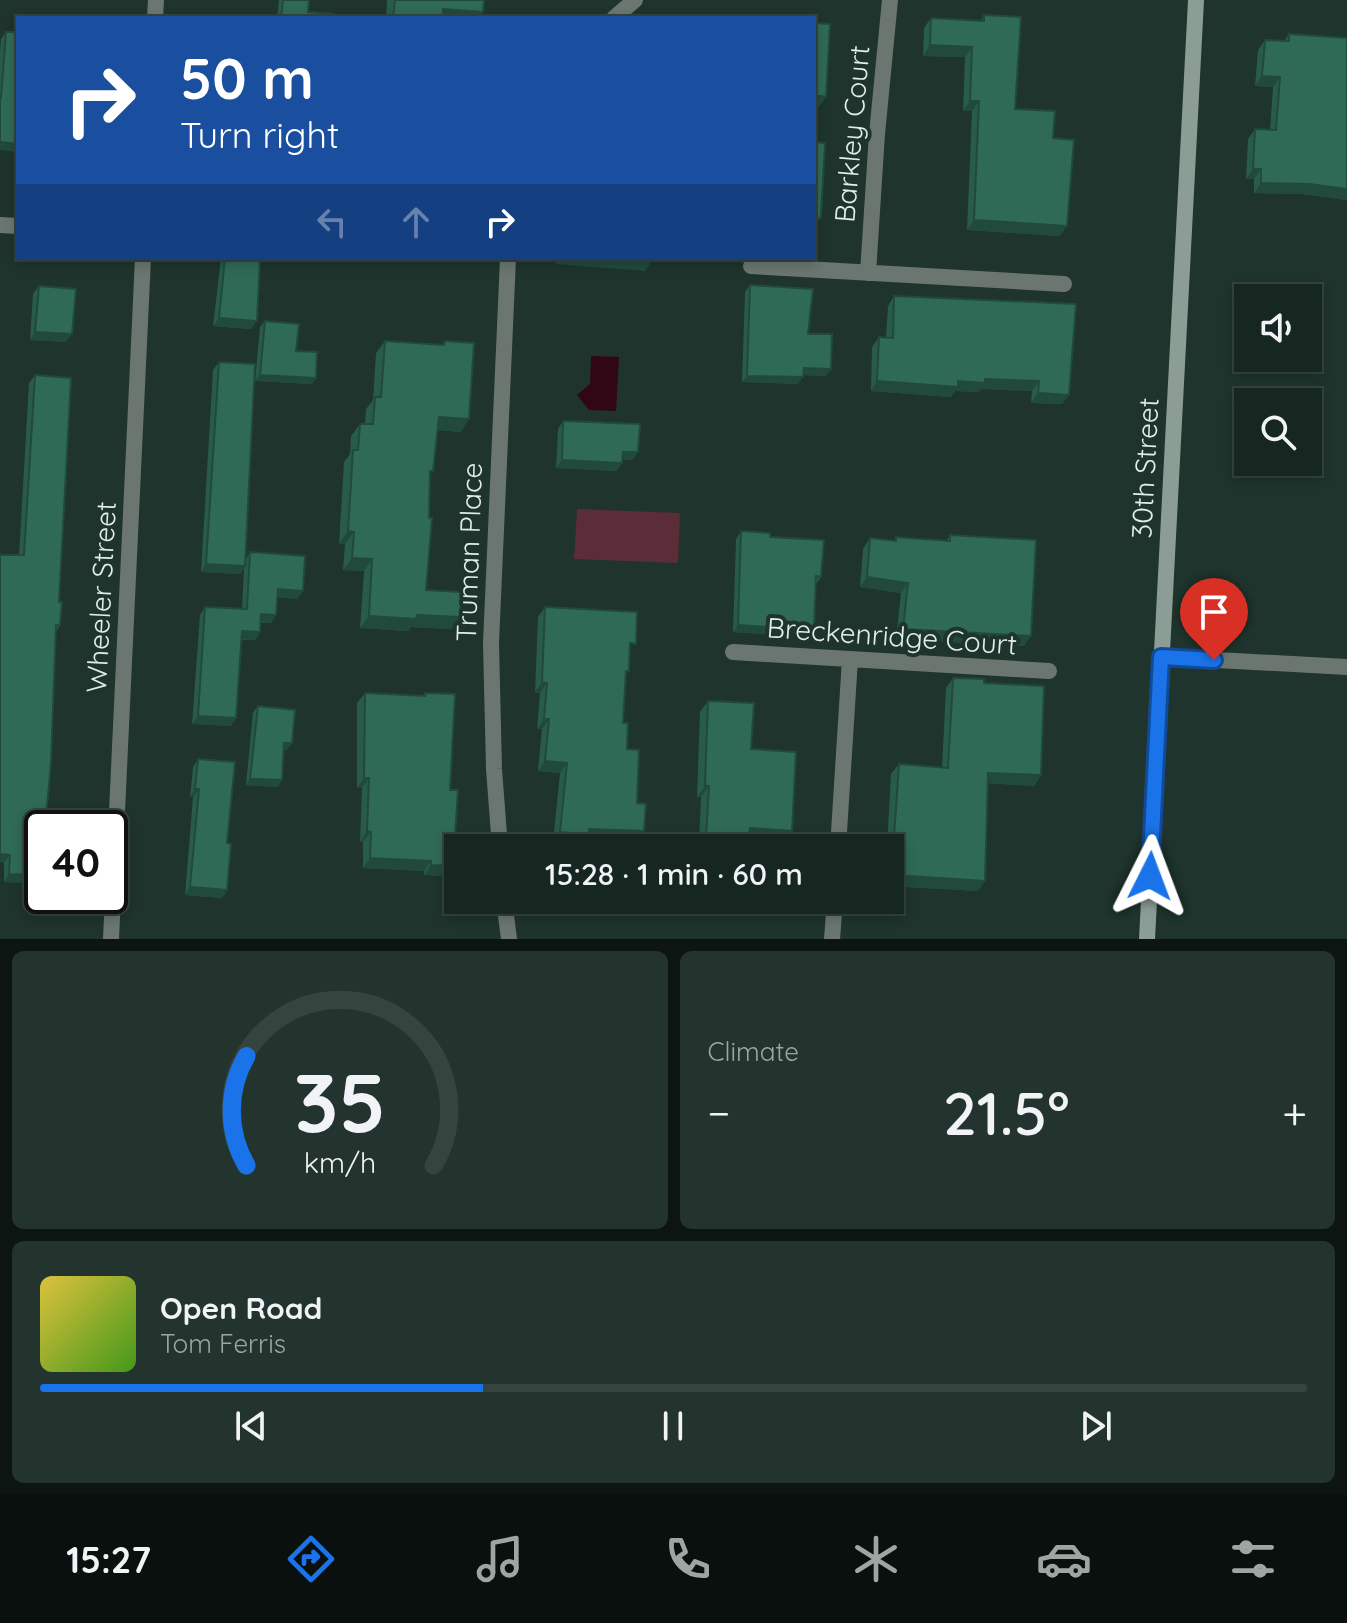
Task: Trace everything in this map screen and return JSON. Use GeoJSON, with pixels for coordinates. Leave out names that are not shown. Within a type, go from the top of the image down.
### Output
{"type":"FeatureCollection","features":[{"type":"Feature","properties":{"kind":"street"},"geometry":{"type":"LineString","coordinates":[[616,16],[635,0]]}},
{"type":"Feature","properties":{"kind":"street","name":"Barkley Court"},"geometry":{"type":"LineString","coordinates":[[868,273],[890,0]]}},
{"type":"Feature","properties":{"kind":"street","name":"30th Street"},"geometry":{"type":"LineString","coordinates":[[1147,939],[1196,0]]}},
{"type":"Feature","properties":{"kind":"street","name":"Wheeler Street"},"geometry":{"type":"LineString","coordinates":[[111,939],[143,260]]}},
{"type":"Feature","properties":{"kind":"street","name":"Truman Place"},"geometry":{"type":"LineString","coordinates":[[499,834],[491,643],[508,260]]}},
{"type":"Feature","properties":{"kind":"street"},"geometry":{"type":"LineString","coordinates":[[751,266],[1064,284]]}},
{"type":"Feature","properties":{"kind":"street","name":"Breckenridge Court"},"geometry":{"type":"LineString","coordinates":[[733,652],[1049,671]]}},
{"type":"Feature","properties":{"kind":"street"},"geometry":{"type":"LineString","coordinates":[[1161,657],[1347,667]]}},
{"type":"Feature","properties":{"kind":"street"},"geometry":{"type":"LineString","coordinates":[[839,834],[850,659]]}},
{"type":"Feature","properties":{"kind":"street"},"geometry":{"type":"LineString","coordinates":[[506,914],[509,939]]}},
{"type":"Feature","properties":{"kind":"street"},"geometry":{"type":"LineString","coordinates":[[832,939],[834,914]]}},
{"type":"Feature","properties":{"kind":"shaded area"},"geometry":{"type":"Polygon","coordinates":[[[591,356],[619,357],[616,411],[589,410],[577,395],[590,384],[591,356]]]}},
{"type":"Feature","properties":{"kind":"shaded area"},"geometry":{"type":"Polygon","coordinates":[[[577,509],[680,513],[678,563],[574,559],[577,509]]]}},
{"type":"Feature","properties":{"kind":"building"},"geometry":{"type":"Polygon","coordinates":[[[283,0],[309,0],[308,12],[333,14],[333,16],[281,16],[283,0]]]}},
{"type":"Feature","properties":{"kind":"building"},"geometry":{"type":"Polygon","coordinates":[[[395,0],[484,0],[483,12],[443,9],[443,16],[393,16],[395,0]]]}},
{"type":"Feature","properties":{"kind":"building"},"geometry":{"type":"Polygon","coordinates":[[[984,15],[1021,17],[1015,109],[1055,111],[1053,138],[1074,140],[1067,226],[974,220],[979,101],[970,101],[972,47],[930,45],[931,18],[984,21],[984,15]]]}},
{"type":"Feature","properties":{"kind":"building"},"geometry":{"type":"Polygon","coordinates":[[[816,23],[830,24],[826,97],[816,95],[816,23]]]}},
{"type":"Feature","properties":{"kind":"building"},"geometry":{"type":"Polygon","coordinates":[[[6,32],[16,32],[16,144],[0,142],[6,32]]]}},
{"type":"Feature","properties":{"kind":"building"},"geometry":{"type":"Polygon","coordinates":[[[1289,34],[1347,38],[1347,189],[1261,183],[1261,169],[1253,169],[1255,129],[1276,130],[1280,77],[1262,76],[1265,40],[1289,41],[1289,34]]]}},
{"type":"Feature","properties":{"kind":"building"},"geometry":{"type":"Polygon","coordinates":[[[816,142],[825,143],[821,218],[816,218],[816,142]]]}},
{"type":"Feature","properties":{"kind":"building"},"geometry":{"type":"Polygon","coordinates":[[[225,260],[260,260],[257,321],[219,318],[225,260]]]}},
{"type":"Feature","properties":{"kind":"building"},"geometry":{"type":"Polygon","coordinates":[[[750,285],[813,289],[808,334],[832,334],[831,369],[804,368],[803,377],[747,376],[750,285]]]}},
{"type":"Feature","properties":{"kind":"building"},"geometry":{"type":"Polygon","coordinates":[[[39,286],[76,289],[72,334],[35,332],[39,286]]]}},
{"type":"Feature","properties":{"kind":"building"},"geometry":{"type":"Polygon","coordinates":[[[894,296],[1076,304],[1069,395],[1038,393],[1039,381],[958,381],[958,387],[877,381],[879,337],[893,338],[894,296]]]}},
{"type":"Feature","properties":{"kind":"building"},"geometry":{"type":"Polygon","coordinates":[[[265,321],[299,324],[296,351],[317,352],[316,378],[260,375],[265,321]]]}},
{"type":"Feature","properties":{"kind":"building"},"geometry":{"type":"Polygon","coordinates":[[[385,341],[444,345],[445,341],[474,343],[469,419],[439,417],[433,471],[430,471],[429,518],[432,518],[426,590],[461,592],[460,617],[417,615],[416,619],[369,616],[372,559],[352,558],[354,532],[348,531],[353,450],[358,450],[360,424],[373,424],[375,397],[381,397],[385,341]]]}},
{"type":"Feature","properties":{"kind":"building"},"geometry":{"type":"Polygon","coordinates":[[[219,362],[255,364],[245,566],[206,564],[219,362]]]}},
{"type":"Feature","properties":{"kind":"building"},"geometry":{"type":"Polygon","coordinates":[[[35,375],[71,378],[59,602],[62,602],[60,625],[56,625],[47,810],[24,810],[24,874],[9,874],[10,855],[0,854],[0,555],[24,555],[35,375]]]}},
{"type":"Feature","properties":{"kind":"building"},"geometry":{"type":"Polygon","coordinates":[[[563,421],[640,424],[638,452],[623,452],[622,463],[562,460],[563,421]]]}},
{"type":"Feature","properties":{"kind":"building"},"geometry":{"type":"Polygon","coordinates":[[[741,531],[770,533],[770,537],[824,540],[821,577],[816,576],[814,630],[738,625],[741,531]]]}},
{"type":"Feature","properties":{"kind":"building"},"geometry":{"type":"Polygon","coordinates":[[[950,535],[1036,540],[1031,636],[903,629],[908,583],[867,577],[870,538],[950,541],[950,535]]]}},
{"type":"Feature","properties":{"kind":"building"},"geometry":{"type":"Polygon","coordinates":[[[250,552],[305,556],[303,591],[278,589],[276,615],[261,614],[260,632],[242,631],[236,718],[198,716],[205,607],[247,609],[250,552]]]}},
{"type":"Feature","properties":{"kind":"building"},"geometry":{"type":"Polygon","coordinates":[[[545,607],[637,612],[636,644],[630,643],[629,671],[626,671],[623,723],[628,723],[627,749],[639,750],[637,803],[646,804],[644,831],[589,829],[589,834],[560,832],[567,763],[545,761],[549,719],[544,719],[547,683],[542,682],[545,607]]]}},
{"type":"Feature","properties":{"kind":"building"},"geometry":{"type":"Polygon","coordinates":[[[953,678],[1044,686],[1041,775],[988,773],[985,881],[904,876],[904,834],[894,834],[899,764],[948,768],[953,678]]]}},
{"type":"Feature","properties":{"kind":"building"},"geometry":{"type":"Polygon","coordinates":[[[365,693],[455,694],[450,790],[458,790],[455,834],[444,834],[444,865],[431,865],[431,861],[370,858],[371,832],[367,831],[369,778],[364,778],[365,693]]]}},
{"type":"Feature","properties":{"kind":"building"},"geometry":{"type":"Polygon","coordinates":[[[708,701],[754,703],[751,749],[796,752],[792,831],[750,828],[749,834],[706,834],[709,786],[705,786],[708,701]]]}},
{"type":"Feature","properties":{"kind":"building"},"geometry":{"type":"Polygon","coordinates":[[[258,706],[295,710],[292,743],[284,743],[282,780],[250,779],[258,706]]]}},
{"type":"Feature","properties":{"kind":"building"},"geometry":{"type":"Polygon","coordinates":[[[198,759],[235,762],[227,843],[231,844],[227,890],[190,887],[199,789],[195,789],[198,759]]]}},
{"type":"Feature","properties":{"kind":"route"},"geometry":{"type":"LineString","coordinates":[[1150,876],[1161,657],[1214,660]]}}]}
